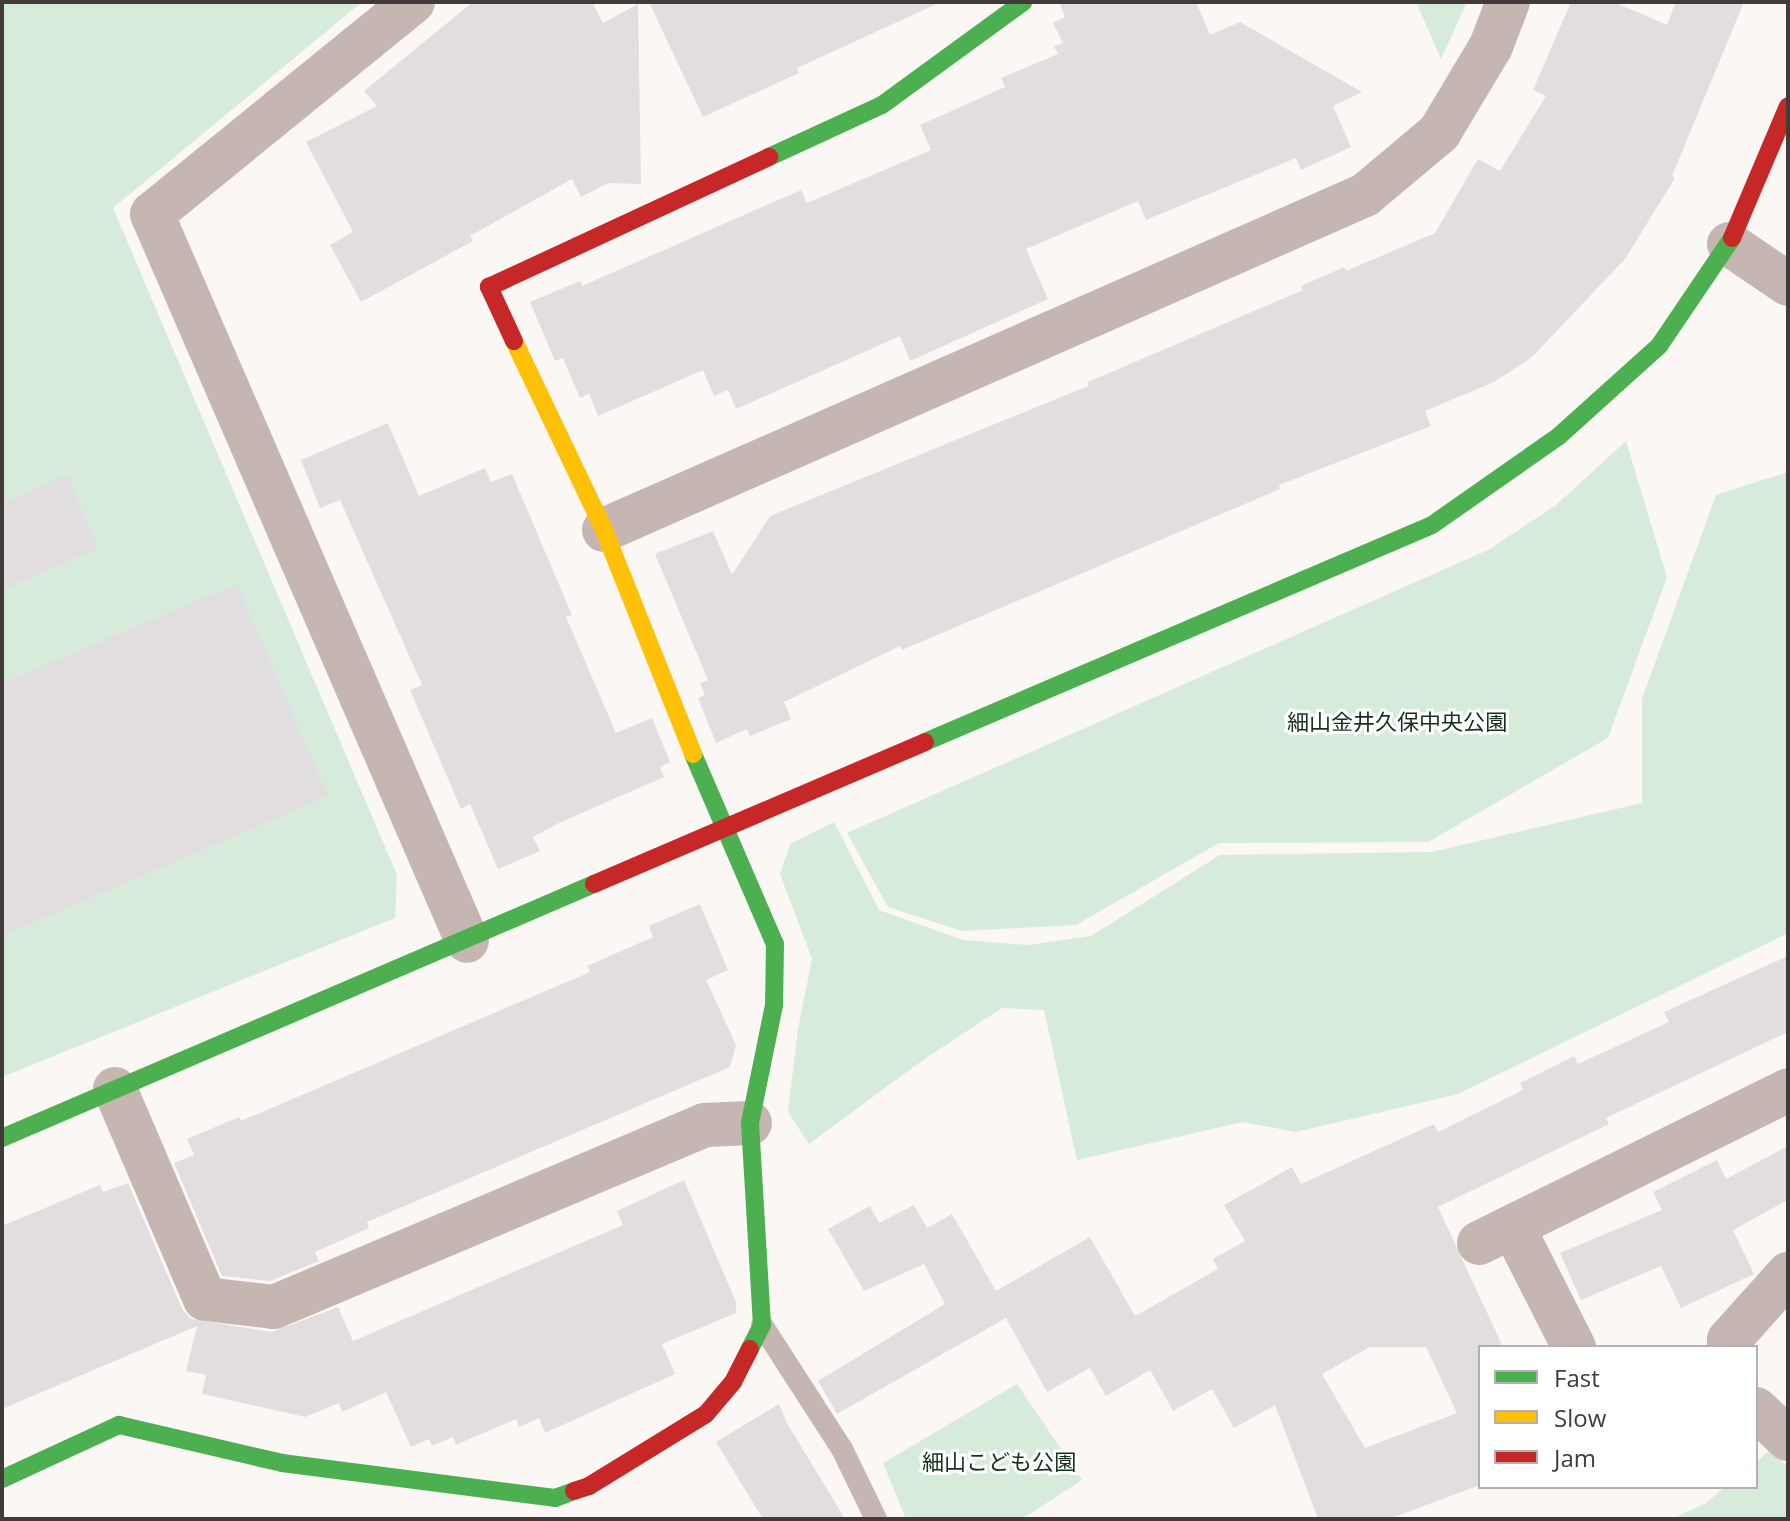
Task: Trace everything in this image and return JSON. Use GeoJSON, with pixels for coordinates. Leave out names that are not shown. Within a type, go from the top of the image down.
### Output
{"type":"FeatureCollection","features":[{"type":"Feature","properties":{"kind":"street"},"geometry":{"type":"LineString","coordinates":[[413,2],[152,214],[467,941]]}},
{"type":"Feature","properties":{"kind":"street"},"geometry":{"type":"LineString","coordinates":[[2,1479],[119,1425],[282,1463],[555,1498],[589,1486],[706,1414],[733,1382],[762,1325],[750,1123],[774,1005],[775,944],[724,831],[604,530],[489,287],[882,105],[1023,2]]}},
{"type":"Feature","properties":{"kind":"street"},"geometry":{"type":"LineString","coordinates":[[604,530],[1365,195],[1439,133],[1491,46],[1508,2]]}},
{"type":"Feature","properties":{"kind":"street"},"geometry":{"type":"LineString","coordinates":[[2,1138],[1432,525],[1559,436],[1659,346],[1729,244],[1788,106]]}},
{"type":"Feature","properties":{"kind":"street"},"geometry":{"type":"LineString","coordinates":[[1729,244],[1788,284]]}},
{"type":"Feature","properties":{"kind":"street"},"geometry":{"type":"LineString","coordinates":[[115,1089],[205,1299],[274,1307],[705,1125],[750,1123]]}},
{"type":"Feature","properties":{"kind":"street"},"geometry":{"type":"LineString","coordinates":[[1573,1345],[1496,1235],[1788,1090]]}},
{"type":"Feature","properties":{"kind":"street"},"geometry":{"type":"LineString","coordinates":[[1729,1345],[1729,1340],[1788,1274]]}},
{"type":"Feature","properties":{"kind":"street"},"geometry":{"type":"LineString","coordinates":[[1758,1411],[1788,1439]]}},
{"type":"Feature","properties":{"kind":"lane"},"geometry":{"type":"LineString","coordinates":[[762,1325],[842,1449],[876,1519]]}},
{"type":"Feature","properties":{"kind":"green space"},"geometry":{"type":"Polygon","coordinates":[[[2,2],[362,2],[113,208],[397,875],[395,918],[2,1077],[2,2]]]}},
{"type":"Feature","properties":{"kind":"green space"},"geometry":{"type":"Polygon","coordinates":[[[1416,2],[1467,2],[1441,59],[1416,2]]]}},
{"type":"Feature","properties":{"kind":"green space","name":"細山金井久保中央公園"},"geometry":{"type":"Polygon","coordinates":[[[1626,441],[1667,577],[1608,738],[1428,842],[1219,843],[1076,925],[962,931],[888,907],[847,833],[1488,550],[1555,506],[1626,441]]]}},
{"type":"Feature","properties":{"kind":"green space"},"geometry":{"type":"Polygon","coordinates":[[[1788,472],[1788,933],[1458,1094],[1296,1132],[1243,1122],[1077,1160],[1044,1010],[1002,1008],[923,1060],[809,1144],[788,1112],[798,1029],[812,959],[780,874],[790,844],[834,822],[879,910],[963,940],[1028,945],[1091,936],[1220,855],[1432,852],[1642,803],[1642,699],[1716,495],[1788,472]]]}},
{"type":"Feature","properties":{"kind":"green space","name":"細山こども公園"},"geometry":{"type":"Polygon","coordinates":[[[1017,1384],[1082,1480],[1022,1519],[906,1519],[883,1463],[1017,1384]]]}},
{"type":"Feature","properties":{"kind":"green space"},"geometry":{"type":"Polygon","coordinates":[[[1769,1451],[1788,1467],[1788,1519],[1672,1519],[1706,1503],[1723,1489],[1758,1489],[1758,1460],[1769,1451]]]}},
{"type":"Feature","properties":{"kind":"building"},"geometry":{"type":"Polygon","coordinates":[[[473,2],[592,2],[603,23],[638,4],[641,184],[608,183],[581,197],[572,179],[470,236],[473,241],[361,302],[330,245],[353,232],[306,142],[377,106],[364,91],[473,2]]]}},
{"type":"Feature","properties":{"kind":"building"},"geometry":{"type":"Polygon","coordinates":[[[649,2],[941,2],[797,68],[799,73],[703,117],[649,2]]]}},
{"type":"Feature","properties":{"kind":"building"},"geometry":{"type":"Polygon","coordinates":[[[1059,2],[1196,2],[1210,35],[1240,22],[1362,92],[1333,106],[1351,147],[1301,170],[1296,158],[1146,220],[1138,201],[1026,249],[1048,299],[910,361],[900,336],[736,409],[728,390],[714,396],[703,370],[598,416],[589,394],[580,398],[563,358],[555,361],[530,302],[580,281],[582,286],[801,190],[807,203],[931,150],[920,125],[1005,87],[1001,78],[1058,54],[1054,46],[1063,43],[1053,23],[1065,17],[1059,2]]]}},
{"type":"Feature","properties":{"kind":"building"},"geometry":{"type":"Polygon","coordinates":[[[1571,2],[1614,2],[1667,25],[1676,2],[1744,2],[1672,176],[1675,178],[1625,259],[1532,357],[1494,382],[1425,411],[1431,426],[1279,485],[1280,489],[902,650],[900,646],[784,702],[791,719],[750,736],[747,729],[716,743],[698,698],[705,695],[700,683],[708,680],[655,554],[713,531],[732,575],[770,516],[1088,386],[1088,382],[1303,290],[1301,286],[1344,267],[1346,271],[1435,233],[1478,159],[1500,171],[1546,96],[1533,90],[1571,2]]]}},
{"type":"Feature","properties":{"kind":"building"},"geometry":{"type":"Polygon","coordinates":[[[388,423],[419,496],[485,468],[491,482],[512,474],[572,615],[566,617],[616,733],[652,718],[670,762],[660,767],[664,777],[533,837],[540,851],[498,869],[470,804],[461,809],[410,690],[422,685],[340,500],[320,508],[301,460],[388,423]]]}},
{"type":"Feature","properties":{"kind":"building"},"geometry":{"type":"Polygon","coordinates":[[[67,475],[98,548],[2,590],[2,503],[67,475]]]}},
{"type":"Feature","properties":{"kind":"building"},"geometry":{"type":"Polygon","coordinates":[[[237,584],[328,796],[2,936],[2,683],[237,584]]]}},
{"type":"Feature","properties":{"kind":"building"},"geometry":{"type":"Polygon","coordinates":[[[700,904],[728,970],[706,980],[736,1045],[730,1067],[367,1222],[369,1228],[315,1252],[319,1261],[270,1281],[222,1276],[174,1163],[194,1155],[187,1139],[239,1117],[241,1121],[590,972],[587,966],[653,937],[649,926],[700,904]]]}},
{"type":"Feature","properties":{"kind":"building"},"geometry":{"type":"Polygon","coordinates":[[[1788,956],[1788,1032],[1606,1118],[1609,1124],[1438,1207],[1502,1345],[1478,1345],[1478,1486],[1389,1519],[1318,1519],[1275,1405],[1234,1428],[1212,1389],[1173,1411],[1150,1370],[1106,1396],[1090,1368],[1047,1392],[1006,1318],[837,1414],[818,1381],[945,1304],[924,1264],[864,1291],[828,1229],[870,1206],[879,1223],[914,1205],[927,1228],[952,1214],[996,1291],[1090,1237],[1135,1316],[1218,1269],[1213,1259],[1245,1241],[1224,1205],[1292,1167],[1301,1184],[1434,1124],[1438,1132],[1523,1090],[1520,1083],[1574,1056],[1578,1064],[1669,1022],[1664,1012],[1788,956]],[[1370,1347],[1322,1374],[1365,1448],[1457,1413],[1426,1347],[1370,1347]]]}},
{"type":"Feature","properties":{"kind":"building"},"geometry":{"type":"Polygon","coordinates":[[[1788,1146],[1788,1200],[1733,1230],[1754,1274],[1681,1308],[1661,1266],[1581,1300],[1560,1253],[1662,1210],[1653,1192],[1717,1160],[1726,1179],[1788,1146]]]}},
{"type":"Feature","properties":{"kind":"building"},"geometry":{"type":"Polygon","coordinates":[[[684,1180],[736,1302],[736,1313],[662,1344],[675,1374],[545,1433],[539,1418],[519,1427],[516,1419],[456,1445],[453,1437],[432,1446],[429,1439],[411,1447],[386,1392],[342,1412],[339,1403],[305,1417],[202,1394],[206,1375],[186,1371],[197,1326],[2,1409],[2,1226],[100,1185],[103,1192],[128,1183],[182,1309],[191,1319],[272,1332],[338,1307],[353,1341],[623,1225],[617,1211],[684,1180]]]}},
{"type":"Feature","properties":{"kind":"building"},"geometry":{"type":"Polygon","coordinates":[[[779,1404],[787,1423],[845,1519],[763,1519],[716,1442],[779,1404]]]}},
{"type":"Feature","properties":{"kind":"traffic: fast"},"geometry":{"type":"LineString","coordinates":[[769,157],[882,105],[1023,2]]}},
{"type":"Feature","properties":{"kind":"traffic: fast"},"geometry":{"type":"LineString","coordinates":[[925,742],[1432,525],[1559,436],[1659,346],[1732,238]]}},
{"type":"Feature","properties":{"kind":"traffic: fast"},"geometry":{"type":"LineString","coordinates":[[693,754],[775,944],[774,1005],[750,1123],[762,1325],[750,1349]]}},
{"type":"Feature","properties":{"kind":"traffic: fast"},"geometry":{"type":"LineString","coordinates":[[2,1138],[594,884]]}},
{"type":"Feature","properties":{"kind":"traffic: fast"},"geometry":{"type":"LineString","coordinates":[[2,1479],[119,1425],[282,1463],[555,1498],[574,1491]]}},
{"type":"Feature","properties":{"kind":"traffic: slow"},"geometry":{"type":"LineString","coordinates":[[514,341],[604,530],[693,754]]}},
{"type":"Feature","properties":{"kind":"traffic: jam"},"geometry":{"type":"LineString","coordinates":[[1732,238],[1788,106]]}},
{"type":"Feature","properties":{"kind":"traffic: jam"},"geometry":{"type":"LineString","coordinates":[[514,341],[489,287],[769,157]]}},
{"type":"Feature","properties":{"kind":"traffic: jam"},"geometry":{"type":"LineString","coordinates":[[594,884],[925,742]]}},
{"type":"Feature","properties":{"kind":"traffic: jam"},"geometry":{"type":"LineString","coordinates":[[574,1491],[589,1486],[706,1414],[733,1382],[750,1349]]}}]}
